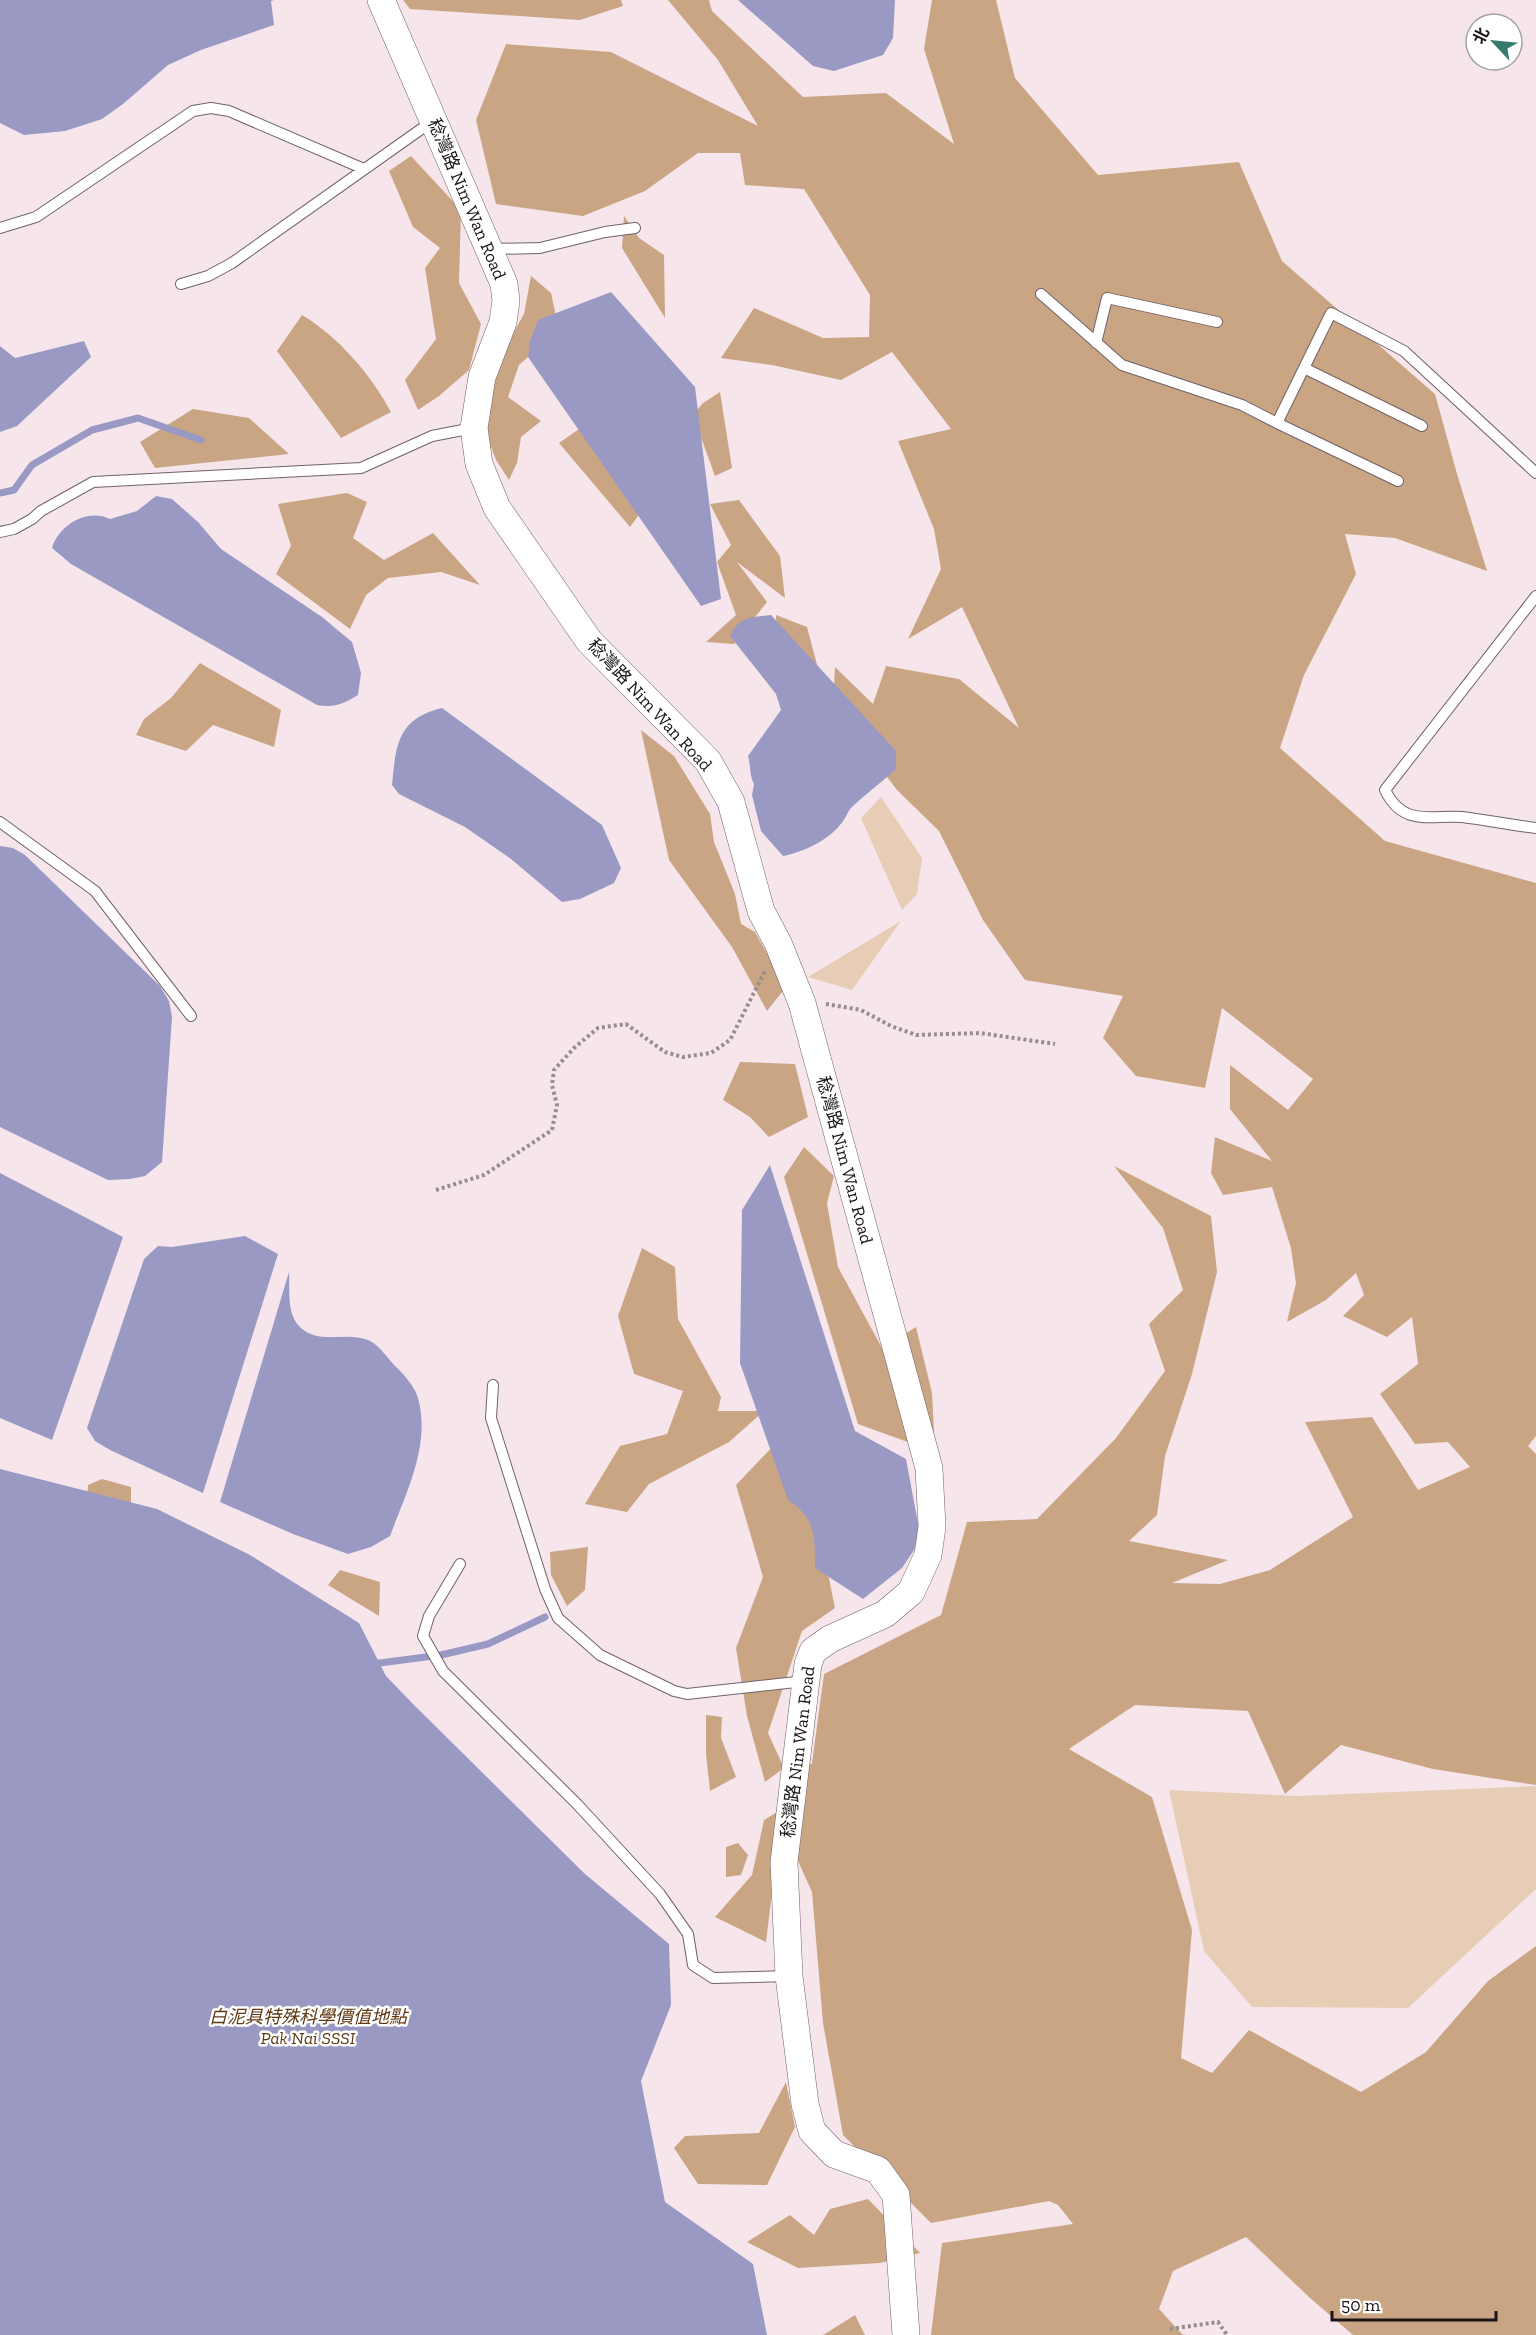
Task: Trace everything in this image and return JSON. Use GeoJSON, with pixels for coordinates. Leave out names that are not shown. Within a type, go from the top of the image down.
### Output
{"type":"FeatureCollection","features":[{"type":"Feature","properties":{"kind":"street","name":"稔灣路 Nim Wan Road"},"geometry":{"type":"LineString","coordinates":[[381,0],[491,249],[504,284],[506,301],[503,322],[482,377],[474,428],[478,464],[497,508],[589,641],[708,761],[731,802],[761,911],[778,943],[802,1003],[929,1468],[932,1527],[928,1555],[911,1592],[885,1614],[831,1639],[813,1651],[808,1664],[784,1862],[789,1976],[805,2104],[812,2131],[834,2154],[878,2170],[896,2195],[906,2335]]}},
{"type":"Feature","properties":{"kind":"lane"},"geometry":{"type":"LineString","coordinates":[[0,228],[36,217],[193,111],[211,108],[229,111],[364,170]]}},
{"type":"Feature","properties":{"kind":"lane"},"geometry":{"type":"LineString","coordinates":[[181,284],[208,276],[232,263],[434,120]]}},
{"type":"Feature","properties":{"kind":"lane"},"geometry":{"type":"LineString","coordinates":[[491,249],[540,248],[605,232],[635,228]]}},
{"type":"Feature","properties":{"kind":"lane"},"geometry":{"type":"LineString","coordinates":[[1041,294],[1122,365],[1242,405],[1398,481]]}},
{"type":"Feature","properties":{"kind":"lane"},"geometry":{"type":"LineString","coordinates":[[1096,343],[1107,298],[1217,322]]}},
{"type":"Feature","properties":{"kind":"lane"},"geometry":{"type":"LineString","coordinates":[[1277,423],[1331,313],[1404,351],[1536,473]]}},
{"type":"Feature","properties":{"kind":"lane"},"geometry":{"type":"LineString","coordinates":[[1304,368],[1422,426]]}},
{"type":"Feature","properties":{"kind":"lane"},"geometry":{"type":"LineString","coordinates":[[0,532],[14,529],[93,482],[361,468],[432,436],[474,428]]}},
{"type":"Feature","properties":{"kind":"lane"},"geometry":{"type":"LineString","coordinates":[[1536,596],[1384,790],[1391,804],[1408,813],[1430,819],[1460,817],[1536,828]]}},
{"type":"Feature","properties":{"kind":"lane"},"geometry":{"type":"LineString","coordinates":[[0,822],[95,891],[191,1016]]}},
{"type":"Feature","properties":{"kind":"lane"},"geometry":{"type":"LineString","coordinates":[[494,1385],[491,1418],[545,1588],[558,1618],[600,1655],[687,1694],[806,1681]]}},
{"type":"Feature","properties":{"kind":"lane"},"geometry":{"type":"LineString","coordinates":[[460,1564],[429,1616],[423,1636],[443,1671],[577,1804],[660,1894],[688,1934],[693,1965],[713,1978],[789,1976]]}},
{"type":"Feature","properties":{"kind":"path"},"geometry":{"type":"LineString","coordinates":[[436,1190],[484,1175],[552,1130],[557,1105],[552,1085],[554,1070],[574,1048],[598,1028],[626,1024],[664,1052],[683,1057],[711,1053],[730,1040],[778,943]]}},
{"type":"Feature","properties":{"kind":"path"},"geometry":{"type":"LineString","coordinates":[[802,1003],[838,1004],[861,1010],[891,1026],[916,1035],[980,1033],[1055,1044]]}},
{"type":"Feature","properties":{"kind":"path"},"geometry":{"type":"LineString","coordinates":[[1170,2329],[1218,2322],[1227,2335]]}},
{"type":"Feature","properties":{"kind":"shaded area"},"geometry":{"type":"Polygon","coordinates":[[[403,0],[621,0],[623,6],[580,20],[410,9],[403,0]]]}},
{"type":"Feature","properties":{"kind":"shaded area"},"geometry":{"type":"Polygon","coordinates":[[[668,0],[709,0],[712,11],[803,97],[886,93],[954,144],[924,49],[932,0],[996,0],[1015,78],[1098,175],[1239,162],[1282,261],[1435,394],[1487,571],[1395,538],[1345,534],[1356,574],[1304,675],[1280,748],[1385,841],[1536,883],[1536,1436],[1528,1446],[1536,1454],[1536,1785],[1433,1769],[1341,1745],[1285,1794],[1248,1711],[1135,1705],[1069,1749],[1152,1797],[1192,1930],[1181,2058],[1212,2073],[1249,2030],[1361,2092],[1426,2052],[1488,1981],[1536,1946],[1536,2335],[1353,2335],[1246,2237],[1173,2271],[1159,2309],[1183,2335],[931,2335],[942,2243],[1073,2224],[1058,2205],[1049,2201],[931,2223],[843,2135],[823,2023],[812,1892],[798,1861],[788,1780],[812,1763],[824,1674],[941,1615],[967,1522],[1037,1519],[1116,1438],[1165,1371],[1149,1324],[1183,1290],[1163,1228],[1114,1166],[1211,1216],[1217,1272],[1192,1374],[1165,1456],[1157,1515],[1129,1541],[1228,1560],[1172,1583],[1220,1584],[1270,1570],[1353,1517],[1305,1422],[1372,1417],[1418,1490],[1470,1467],[1448,1442],[1415,1444],[1380,1394],[1418,1364],[1412,1317],[1387,1337],[1343,1316],[1364,1295],[1356,1273],[1326,1300],[1287,1322],[1296,1283],[1291,1248],[1272,1187],[1223,1195],[1211,1173],[1215,1137],[1272,1161],[1230,1109],[1230,1065],[1288,1110],[1313,1079],[1222,1008],[1205,1088],[1136,1076],[1103,1038],[1123,996],[1025,980],[983,920],[939,831],[897,790],[833,706],[835,667],[873,704],[886,666],[959,679],[1019,728],[962,607],[908,639],[941,569],[934,529],[898,441],[951,429],[892,352],[841,380],[772,365],[721,358],[754,308],[823,338],[869,337],[870,295],[804,189],[745,185],[740,153],[698,153],[645,191],[583,216],[496,204],[476,120],[506,44],[611,52],[758,126],[718,60],[668,0]]]}},
{"type":"Feature","properties":{"kind":"shaded area"},"geometry":{"type":"Polygon","coordinates":[[[411,156],[461,210],[459,283],[481,324],[469,370],[439,396],[418,410],[405,380],[436,339],[425,268],[440,248],[413,227],[389,171],[411,156]]]}},
{"type":"Feature","properties":{"kind":"shaded area"},"geometry":{"type":"Polygon","coordinates":[[[624,216],[639,238],[664,255],[665,318],[622,248],[624,216]]]}},
{"type":"Feature","properties":{"kind":"shaded area"},"geometry":{"type":"Polygon","coordinates":[[[531,276],[551,293],[559,330],[519,365],[508,397],[541,421],[521,437],[517,463],[509,480],[496,460],[474,402],[524,314],[531,276]]]}},
{"type":"Feature","properties":{"kind":"shaded area"},"geometry":{"type":"Polygon","coordinates":[[[302,315],[329,334],[353,358],[374,384],[391,412],[341,438],[277,351],[302,315]]]}},
{"type":"Feature","properties":{"kind":"shaded area"},"geometry":{"type":"Polygon","coordinates":[[[720,392],[732,468],[715,476],[693,415],[703,403],[720,392]]]}},
{"type":"Feature","properties":{"kind":"shaded area"},"geometry":{"type":"Polygon","coordinates":[[[193,409],[249,418],[289,454],[155,468],[140,442],[193,409]]]}},
{"type":"Feature","properties":{"kind":"shaded area"},"geometry":{"type":"Polygon","coordinates":[[[582,427],[641,512],[630,527],[559,443],[582,427]]]}},
{"type":"Feature","properties":{"kind":"shaded area"},"geometry":{"type":"Polygon","coordinates":[[[347,493],[367,502],[353,538],[384,560],[433,533],[480,585],[441,572],[388,578],[366,595],[350,629],[276,574],[291,546],[278,504],[347,493]]]}},
{"type":"Feature","properties":{"kind":"shaded area"},"geometry":{"type":"Polygon","coordinates":[[[739,500],[780,556],[785,598],[737,562],[767,602],[734,644],[706,642],[736,615],[717,562],[731,545],[710,504],[739,500]]]}},
{"type":"Feature","properties":{"kind":"shaded area"},"geometry":{"type":"Polygon","coordinates":[[[776,615],[807,627],[819,672],[777,674],[776,615]]]}},
{"type":"Feature","properties":{"kind":"shaded area"},"geometry":{"type":"Polygon","coordinates":[[[200,663],[281,710],[274,747],[213,725],[186,751],[136,735],[144,719],[171,698],[200,663]]]}},
{"type":"Feature","properties":{"kind":"shaded area"},"geometry":{"type":"Polygon","coordinates":[[[641,730],[674,756],[710,814],[714,842],[735,894],[741,924],[755,932],[786,987],[767,1011],[732,947],[669,860],[641,730]]]}},
{"type":"Feature","properties":{"kind":"shaded area"},"geometry":{"type":"Polygon","coordinates":[[[881,797],[922,858],[917,894],[902,910],[861,818],[881,797]]]}},
{"type":"Feature","properties":{"kind":"shaded area"},"geometry":{"type":"Polygon","coordinates":[[[901,921],[852,990],[808,977],[901,921]]]}},
{"type":"Feature","properties":{"kind":"shaded area"},"geometry":{"type":"Polygon","coordinates":[[[740,1062],[795,1064],[808,1117],[769,1137],[750,1117],[723,1100],[740,1062]]]}},
{"type":"Feature","properties":{"kind":"shaded area"},"geometry":{"type":"Polygon","coordinates":[[[804,1147],[834,1176],[827,1203],[838,1267],[882,1348],[916,1327],[932,1393],[935,1452],[858,1424],[784,1177],[804,1147]]]}},
{"type":"Feature","properties":{"kind":"shaded area"},"geometry":{"type":"Polygon","coordinates":[[[642,1248],[675,1267],[678,1319],[721,1397],[718,1411],[764,1411],[729,1442],[649,1484],[627,1512],[585,1504],[620,1446],[667,1434],[683,1391],[634,1374],[618,1316],[642,1248]]]}},
{"type":"Feature","properties":{"kind":"shaded area"},"geometry":{"type":"Polygon","coordinates":[[[776,1443],[813,1500],[835,1608],[802,1631],[768,1733],[784,1768],[765,1782],[747,1716],[736,1648],[763,1577],[736,1485],[776,1443]]]}},
{"type":"Feature","properties":{"kind":"shaded area"},"geometry":{"type":"Polygon","coordinates":[[[102,1479],[131,1487],[131,1514],[87,1497],[88,1485],[102,1479]]]}},
{"type":"Feature","properties":{"kind":"shaded area"},"geometry":{"type":"Polygon","coordinates":[[[588,1547],[585,1590],[567,1606],[551,1575],[550,1552],[588,1547]]]}},
{"type":"Feature","properties":{"kind":"shaded area"},"geometry":{"type":"Polygon","coordinates":[[[340,1570],[380,1582],[379,1616],[328,1585],[340,1570]]]}},
{"type":"Feature","properties":{"kind":"shaded area"},"geometry":{"type":"Polygon","coordinates":[[[706,1715],[722,1717],[721,1738],[736,1777],[710,1791],[706,1754],[706,1715]]]}},
{"type":"Feature","properties":{"kind":"shaded area"},"geometry":{"type":"Polygon","coordinates":[[[1536,1786],[1536,1889],[1408,2008],[1252,2007],[1204,1951],[1169,1790],[1298,1796],[1536,1786]]]}},
{"type":"Feature","properties":{"kind":"shaded area"},"geometry":{"type":"Polygon","coordinates":[[[782,1809],[766,1942],[715,1917],[752,1875],[764,1820],[782,1809]]]}},
{"type":"Feature","properties":{"kind":"shaded area"},"geometry":{"type":"Polygon","coordinates":[[[738,1843],[748,1855],[741,1875],[726,1877],[726,1847],[738,1843]]]}},
{"type":"Feature","properties":{"kind":"shaded area"},"geometry":{"type":"Polygon","coordinates":[[[786,2082],[795,2127],[767,2185],[698,2184],[674,2148],[685,2136],[759,2133],[786,2082]]]}},
{"type":"Feature","properties":{"kind":"shaded area"},"geometry":{"type":"Polygon","coordinates":[[[868,2199],[920,2253],[880,2263],[798,2268],[747,2242],[790,2215],[814,2235],[830,2209],[868,2199]]]}},
{"type":"Feature","properties":{"kind":"shaded area"},"geometry":{"type":"Polygon","coordinates":[[[855,2315],[865,2335],[823,2335],[855,2315]]]}},
{"type":"Feature","properties":{"kind":"water"},"geometry":{"type":"Polygon","coordinates":[[[0,0],[274,0],[271,1],[274,25],[201,50],[168,65],[102,119],[65,131],[24,135],[0,123],[0,0]]]}},
{"type":"Feature","properties":{"kind":"water"},"geometry":{"type":"Polygon","coordinates":[[[738,0],[895,0],[893,38],[883,55],[834,71],[813,66],[738,0]]]}},
{"type":"Feature","properties":{"kind":"water"},"geometry":{"type":"Polygon","coordinates":[[[611,292],[695,387],[721,599],[701,606],[528,357],[530,341],[538,320],[611,292]]]}},
{"type":"Feature","properties":{"kind":"water"},"geometry":{"type":"Polygon","coordinates":[[[84,341],[91,357],[17,426],[0,432],[0,346],[15,358],[84,341]]]}},
{"type":"Feature","properties":{"kind":"water"},"geometry":{"type":"Polygon","coordinates":[[[156,496],[172,499],[198,522],[221,549],[322,617],[352,642],[361,673],[358,695],[339,704],[317,705],[71,564],[52,548],[67,526],[83,517],[101,516],[110,519],[137,511],[156,496]]]}},
{"type":"Feature","properties":{"kind":"water"},"geometry":{"type":"Polygon","coordinates":[[[771,615],[896,751],[896,769],[851,808],[835,831],[814,845],[783,856],[761,831],[752,795],[754,784],[748,756],[781,710],[776,694],[730,636],[737,625],[746,619],[771,615]]]}},
{"type":"Feature","properties":{"kind":"water"},"geometry":{"type":"Polygon","coordinates":[[[442,708],[602,825],[621,868],[614,883],[580,899],[562,902],[511,859],[465,827],[399,794],[392,785],[395,758],[402,736],[407,727],[416,719],[442,708]]]}},
{"type":"Feature","properties":{"kind":"water"},"geometry":{"type":"Polygon","coordinates":[[[0,846],[13,848],[25,855],[160,986],[169,1001],[172,1017],[162,1162],[145,1176],[108,1180],[0,1127],[0,846]]]}},
{"type":"Feature","properties":{"kind":"water"},"geometry":{"type":"Polygon","coordinates":[[[770,1165],[855,1431],[906,1459],[920,1534],[914,1550],[902,1568],[863,1599],[815,1568],[812,1529],[804,1514],[788,1500],[740,1363],[742,1210],[770,1165]]]}},
{"type":"Feature","properties":{"kind":"water"},"geometry":{"type":"Polygon","coordinates":[[[0,1173],[123,1237],[52,1440],[0,1418],[0,1173]]]}},
{"type":"Feature","properties":{"kind":"water"},"geometry":{"type":"Polygon","coordinates":[[[245,1236],[278,1254],[203,1493],[110,1450],[95,1441],[87,1428],[144,1259],[158,1246],[172,1247],[245,1236]]]}},
{"type":"Feature","properties":{"kind":"water"},"geometry":{"type":"Polygon","coordinates":[[[289,1272],[291,1309],[301,1328],[316,1336],[351,1337],[372,1342],[405,1376],[418,1398],[421,1416],[419,1451],[409,1486],[390,1536],[371,1547],[348,1554],[293,1534],[220,1502],[289,1272]]]}},
{"type":"Feature","properties":{"kind":"water","name":"白泥具特殊科學價值地點 Pak Nai SSSI"},"geometry":{"type":"Polygon","coordinates":[[[0,1469],[157,1509],[250,1555],[359,1623],[386,1676],[414,1705],[585,1874],[669,1944],[671,2005],[641,2081],[665,2202],[753,2264],[767,2335],[0,2335],[0,1469]]]}},
{"type":"Feature","properties":{"kind":"waterway"},"geometry":{"type":"LineString","coordinates":[[0,493],[14,490],[32,465],[92,430],[138,418],[201,440]]}},
{"type":"Feature","properties":{"kind":"waterway"},"geometry":{"type":"LineString","coordinates":[[372,1664],[441,1655],[488,1644],[545,1617]]}}]}
